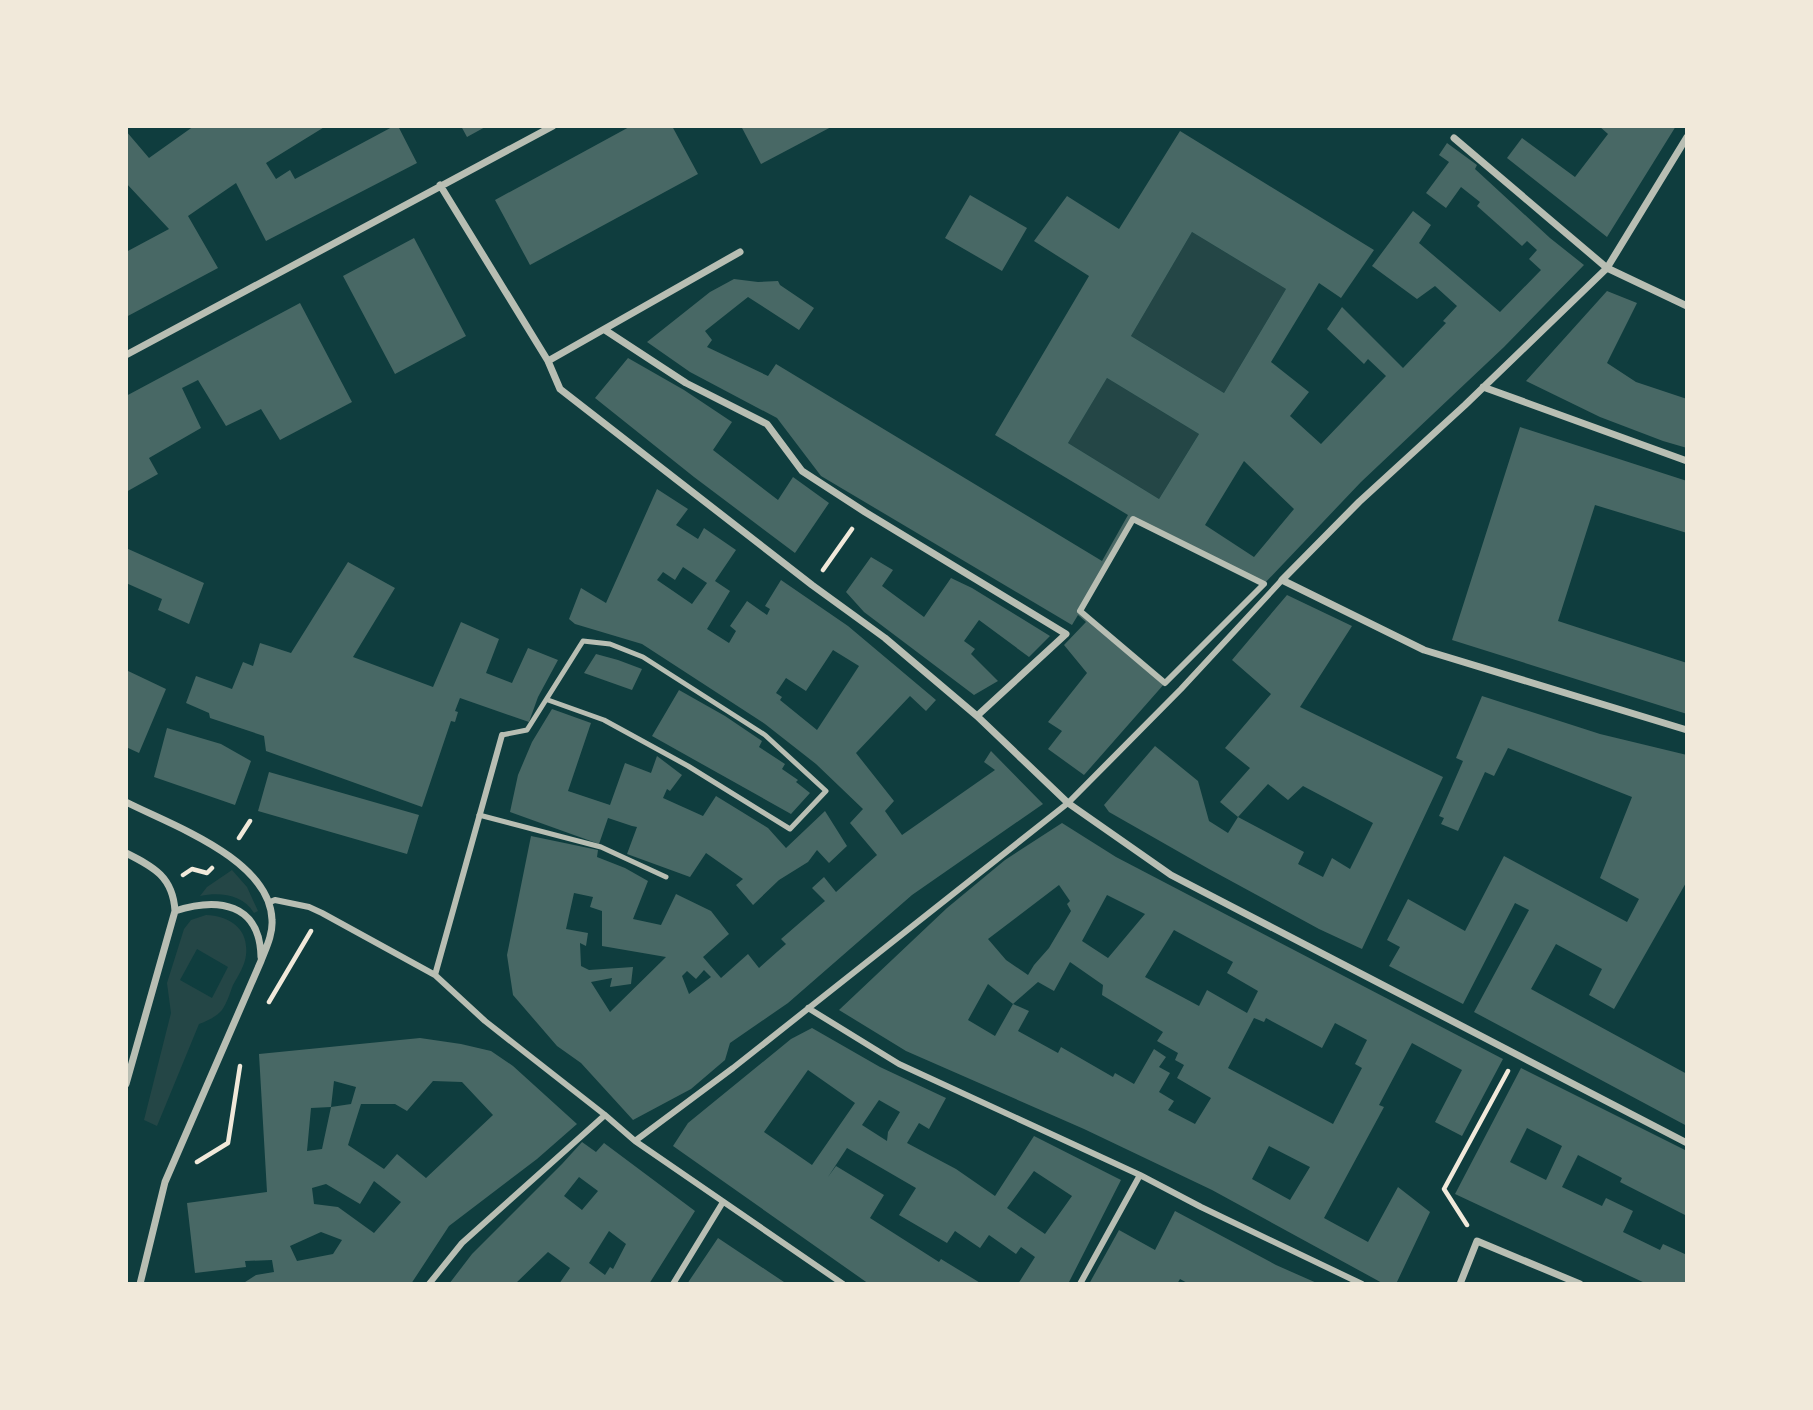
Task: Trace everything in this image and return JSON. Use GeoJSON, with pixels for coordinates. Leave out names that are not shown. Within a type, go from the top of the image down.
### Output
{"type":"FeatureCollection","features":[{"type":"Feature","properties":{"kind":"street"},"geometry":{"type":"LineString","coordinates":[[126,355],[553,126]]}},
{"type":"Feature","properties":{"kind":"street"},"geometry":{"type":"LineString","coordinates":[[635,1141],[733,1068],[1068,803],[1181,690],[1282,580],[1359,502],[1607,268],[1687,137]]}},
{"type":"Feature","properties":{"kind":"street"},"geometry":{"type":"LineString","coordinates":[[1454,138],[1607,268],[1687,306]]}},
{"type":"Feature","properties":{"kind":"street"},"geometry":{"type":"LineString","coordinates":[[440,185],[548,361],[560,390],[812,585],[885,638],[977,716],[1068,803],[1171,875],[1687,1143]]}},
{"type":"Feature","properties":{"kind":"street"},"geometry":{"type":"LineString","coordinates":[[548,361],[740,252]]}},
{"type":"Feature","properties":{"kind":"street"},"geometry":{"type":"LineString","coordinates":[[605,330],[686,383],[767,424],[803,471],[865,512],[1066,634],[977,716]]}},
{"type":"Feature","properties":{"kind":"street"},"geometry":{"type":"LineString","coordinates":[[1483,387],[1687,461]]}},
{"type":"Feature","properties":{"kind":"street"},"geometry":{"type":"LineString","coordinates":[[1133,519],[1264,584],[1165,683],[1080,611],[1133,519]]}},
{"type":"Feature","properties":{"kind":"street"},"geometry":{"type":"LineString","coordinates":[[1282,580],[1424,650],[1687,730]]}},
{"type":"Feature","properties":{"kind":"street"},"geometry":{"type":"LineString","coordinates":[[436,975],[502,735]]}},
{"type":"Feature","properties":{"kind":"street"},"geometry":{"type":"LineString","coordinates":[[126,802],[189,831],[249,872],[270,902],[272,918],[271,935],[261,961],[165,1182],[140,1284]]}},
{"type":"Feature","properties":{"kind":"street"},"geometry":{"type":"LineString","coordinates":[[126,853],[156,870],[169,885],[174,897],[175,911],[126,1084]]}},
{"type":"Feature","properties":{"kind":"street"},"geometry":{"type":"LineString","coordinates":[[270,902],[275,900],[309,906],[436,975],[485,1021],[635,1141],[843,1284]]}},
{"type":"Feature","properties":{"kind":"street"},"geometry":{"type":"LineString","coordinates":[[175,911],[197,904],[233,908],[253,924],[260,940],[261,961]]}},
{"type":"Feature","properties":{"kind":"street"},"geometry":{"type":"LineString","coordinates":[[808,1008],[899,1064],[1140,1175],[1201,1208],[1362,1284]]}},
{"type":"Feature","properties":{"kind":"street"},"geometry":{"type":"LineString","coordinates":[[429,1284],[462,1243],[605,1115]]}},
{"type":"Feature","properties":{"kind":"street"},"geometry":{"type":"LineString","coordinates":[[1080,1284],[1140,1175]]}},
{"type":"Feature","properties":{"kind":"street"},"geometry":{"type":"LineString","coordinates":[[673,1284],[723,1202]]}},
{"type":"Feature","properties":{"kind":"street"},"geometry":{"type":"LineString","coordinates":[[1460,1284],[1477,1241],[1580,1284]]}},
{"type":"Feature","properties":{"kind":"lane"},"geometry":{"type":"LineString","coordinates":[[502,735],[527,730],[583,641],[610,644],[643,657],[765,735],[826,791],[790,829],[688,766],[604,720],[548,700]]}},
{"type":"Feature","properties":{"kind":"lane"},"geometry":{"type":"LineString","coordinates":[[479,816],[601,847],[666,877]]}},
{"type":"Feature","properties":{"kind":"path"},"geometry":{"type":"LineString","coordinates":[[812,585],[865,512]]}},
{"type":"Feature","properties":{"kind":"path"},"geometry":{"type":"LineString","coordinates":[[265,1008],[322,913]]}},
{"type":"Feature","properties":{"kind":"path"},"geometry":{"type":"LineString","coordinates":[[1477,1241],[1444,1189],[1516,1054]]}},
{"type":"Feature","properties":{"kind":"path"},"geometry":{"type":"LineString","coordinates":[[187,1167],[228,1143],[242,1057]]}},
{"type":"Feature","properties":{"kind":"shaded area"},"geometry":{"type":"Polygon","coordinates":[[[1192,232],[1286,289],[1224,393],[1131,336],[1192,232]]]}},
{"type":"Feature","properties":{"kind":"shaded area"},"geometry":{"type":"Polygon","coordinates":[[[1107,378],[1199,434],[1159,499],[1068,443],[1107,378]]]}},
{"type":"Feature","properties":{"kind":"shaded area"},"geometry":{"type":"Polygon","coordinates":[[[232,870],[247,887],[258,911],[254,913],[244,902],[230,896],[200,896],[207,887],[232,870]]]}},
{"type":"Feature","properties":{"kind":"shaded area"},"geometry":{"type":"Polygon","coordinates":[[[206,915],[230,921],[241,931],[246,955],[222,1010],[199,1024],[157,1126],[144,1120],[171,1013],[167,983],[184,929],[191,920],[206,915]],[[197,949],[180,980],[212,998],[228,967],[197,949]]]}},
{"type":"Feature","properties":{"kind":"building"},"geometry":{"type":"Polygon","coordinates":[[[194,126],[326,126],[266,163],[276,179],[290,170],[295,179],[394,126],[398,126],[417,163],[266,241],[236,183],[188,216],[218,268],[126,317],[126,252],[169,229],[126,183],[126,131],[149,158],[194,126]]]}},
{"type":"Feature","properties":{"kind":"building"},"geometry":{"type":"Polygon","coordinates":[[[461,126],[487,126],[467,137],[461,126]]]}},
{"type":"Feature","properties":{"kind":"building"},"geometry":{"type":"Polygon","coordinates":[[[631,126],[672,126],[698,174],[530,265],[495,200],[631,126]]]}},
{"type":"Feature","properties":{"kind":"building"},"geometry":{"type":"Polygon","coordinates":[[[741,126],[833,126],[761,164],[741,126]]]}},
{"type":"Feature","properties":{"kind":"building"},"geometry":{"type":"Polygon","coordinates":[[[1599,126],[1676,126],[1607,237],[1507,158],[1522,138],[1575,177],[1608,134],[1599,126]]]}},
{"type":"Feature","properties":{"kind":"building"},"geometry":{"type":"Polygon","coordinates":[[[1180,131],[1374,250],[1341,298],[1319,283],[1271,362],[1309,392],[1290,416],[1321,444],[1386,376],[1368,359],[1364,364],[1327,329],[1342,307],[1403,368],[1446,323],[1443,321],[1457,306],[1435,286],[1417,299],[1372,266],[1413,211],[1431,225],[1419,243],[1500,312],[1541,270],[1529,259],[1537,250],[1527,241],[1522,246],[1477,206],[1480,202],[1461,187],[1446,208],[1426,193],[1449,162],[1439,155],[1447,143],[1477,165],[1475,169],[1550,238],[1584,265],[1504,347],[1361,482],[1264,584],[1133,519],[1080,611],[1165,683],[1084,775],[1048,749],[1062,731],[1048,722],[1087,673],[1064,645],[1086,622],[1078,615],[1072,625],[821,476],[777,418],[690,372],[647,342],[710,292],[734,279],[778,281],[814,308],[799,330],[748,297],[705,331],[712,340],[707,347],[768,376],[776,364],[1102,561],[1128,515],[995,435],[1089,276],[1034,241],[1067,196],[1119,229],[1180,131]],[[1192,232],[1131,336],[1224,393],[1286,289],[1192,232]],[[1107,378],[1068,443],[1159,499],[1199,434],[1107,378]],[[1244,461],[1205,525],[1254,557],[1294,509],[1244,461]]]}},
{"type":"Feature","properties":{"kind":"building"},"geometry":{"type":"Polygon","coordinates":[[[970,195],[1027,228],[1002,271],[945,238],[970,195]]]}},
{"type":"Feature","properties":{"kind":"building"},"geometry":{"type":"Polygon","coordinates":[[[414,238],[466,336],[395,374],[343,276],[414,238]]]}},
{"type":"Feature","properties":{"kind":"building"},"geometry":{"type":"Polygon","coordinates":[[[1607,291],[1637,303],[1607,363],[1636,382],[1687,399],[1687,448],[1600,417],[1526,381],[1607,291]]]}},
{"type":"Feature","properties":{"kind":"building"},"geometry":{"type":"Polygon","coordinates":[[[300,303],[352,402],[280,440],[261,409],[226,426],[198,380],[182,388],[201,428],[149,458],[158,474],[126,492],[126,396],[300,303]]]}},
{"type":"Feature","properties":{"kind":"building"},"geometry":{"type":"Polygon","coordinates":[[[628,358],[732,422],[713,450],[778,500],[793,477],[829,503],[795,553],[595,398],[628,358]]]}},
{"type":"Feature","properties":{"kind":"building"},"geometry":{"type":"Polygon","coordinates":[[[1520,427],[1687,481],[1687,533],[1595,505],[1558,621],[1687,663],[1687,714],[1452,640],[1520,427]]]}},
{"type":"Feature","properties":{"kind":"building"},"geometry":{"type":"Polygon","coordinates":[[[657,489],[688,509],[676,525],[698,539],[704,528],[736,550],[715,581],[730,591],[707,629],[729,643],[736,631],[730,626],[747,601],[767,615],[770,609],[765,606],[781,580],[848,626],[936,700],[926,711],[910,696],[856,753],[894,801],[885,811],[902,835],[995,770],[984,762],[991,751],[1043,804],[912,895],[788,1003],[730,1043],[725,1060],[691,1089],[633,1120],[581,1063],[557,1046],[513,995],[507,955],[531,836],[598,850],[597,857],[648,881],[633,919],[661,925],[676,894],[711,911],[729,934],[703,957],[721,978],[748,954],[759,968],[786,944],[781,939],[825,901],[812,888],[824,877],[836,892],[877,855],[850,823],[863,809],[816,764],[765,724],[642,644],[575,624],[569,619],[581,588],[606,603],[657,489]],[[683,567],[675,580],[663,572],[657,580],[692,604],[707,583],[683,567]],[[833,650],[806,691],[786,678],[776,693],[782,697],[780,700],[817,730],[859,666],[833,650]],[[574,893],[566,929],[588,933],[586,946],[580,943],[581,966],[589,970],[633,967],[631,984],[610,987],[612,978],[591,982],[610,1012],[666,957],[602,946],[602,911],[590,907],[593,897],[574,893]],[[704,970],[696,979],[687,971],[682,976],[689,994],[711,977],[704,970]]]}},
{"type":"Feature","properties":{"kind":"building"},"geometry":{"type":"Polygon","coordinates":[[[126,548],[204,583],[189,624],[158,610],[162,599],[126,583],[126,548]]]}},
{"type":"Feature","properties":{"kind":"building"},"geometry":{"type":"Polygon","coordinates":[[[871,557],[893,570],[882,586],[924,617],[951,578],[1050,636],[1029,657],[979,620],[964,641],[975,649],[971,654],[998,681],[974,695],[864,612],[846,592],[871,557]]]}},
{"type":"Feature","properties":{"kind":"building"},"geometry":{"type":"Polygon","coordinates":[[[348,562],[395,588],[353,657],[433,687],[461,622],[499,639],[486,673],[512,683],[528,648],[558,660],[538,697],[529,722],[460,698],[455,711],[458,712],[455,722],[451,721],[422,807],[266,751],[264,736],[210,718],[209,713],[186,703],[196,676],[232,689],[243,662],[253,666],[260,643],[291,653],[348,562]]]}},
{"type":"Feature","properties":{"kind":"building"},"geometry":{"type":"Polygon","coordinates":[[[1287,595],[1352,626],[1300,707],[1443,777],[1362,949],[1319,929],[1209,869],[1109,812],[1104,805],[1155,746],[1198,781],[1209,821],[1228,833],[1238,817],[1220,802],[1250,768],[1225,748],[1271,694],[1232,660],[1287,595]],[[1268,784],[1238,817],[1304,852],[1298,864],[1323,877],[1332,858],[1350,869],[1373,823],[1303,786],[1288,800],[1268,784]]]}},
{"type":"Feature","properties":{"kind":"building"},"geometry":{"type":"Polygon","coordinates":[[[596,654],[642,669],[632,690],[584,673],[596,654]]]}},
{"type":"Feature","properties":{"kind":"building"},"geometry":{"type":"Polygon","coordinates":[[[126,670],[166,689],[139,753],[126,747],[126,670]]]}},
{"type":"Feature","properties":{"kind":"building"},"geometry":{"type":"Polygon","coordinates":[[[679,690],[762,741],[759,747],[785,764],[782,769],[810,793],[791,814],[652,736],[679,690]]]}},
{"type":"Feature","properties":{"kind":"building"},"geometry":{"type":"Polygon","coordinates":[[[1482,696],[1600,734],[1687,755],[1687,881],[1614,1009],[1589,995],[1602,969],[1556,944],[1531,989],[1687,1074],[1687,1126],[1474,1012],[1529,910],[1515,903],[1463,1004],[1389,966],[1400,947],[1387,940],[1408,899],[1465,931],[1504,856],[1627,922],[1639,899],[1600,878],[1632,797],[1508,748],[1494,776],[1485,772],[1458,831],[1441,824],[1444,818],[1439,816],[1463,761],[1456,758],[1482,696]]]}},
{"type":"Feature","properties":{"kind":"building"},"geometry":{"type":"Polygon","coordinates":[[[552,709],[591,723],[568,791],[610,805],[625,763],[651,773],[657,756],[682,775],[670,791],[667,789],[663,798],[703,816],[716,796],[768,828],[786,848],[825,811],[847,846],[829,863],[817,850],[808,862],[779,880],[753,905],[736,885],[743,879],[706,853],[690,877],[627,854],[637,827],[608,818],[599,844],[510,812],[518,775],[532,742],[552,709]]]}},
{"type":"Feature","properties":{"kind":"building"},"geometry":{"type":"Polygon","coordinates":[[[167,728],[221,744],[251,761],[235,805],[154,777],[167,728]]]}},
{"type":"Feature","properties":{"kind":"building"},"geometry":{"type":"Polygon","coordinates":[[[269,772],[419,815],[407,854],[258,811],[269,772]]]}},
{"type":"Feature","properties":{"kind":"building"},"geometry":{"type":"Polygon","coordinates":[[[1062,823],[1116,857],[1503,1059],[1462,1136],[1435,1122],[1462,1070],[1412,1043],[1379,1105],[1384,1107],[1324,1218],[1368,1242],[1398,1187],[1430,1212],[1396,1284],[1384,1284],[1212,1190],[1084,1129],[906,1051],[839,1010],[947,908],[1005,860],[1062,823]],[[1059,885],[988,939],[1006,960],[1028,975],[1049,948],[1071,911],[1067,904],[1070,901],[1059,885]],[[1107,895],[1082,941],[1108,958],[1145,914],[1107,895]],[[1174,930],[1145,977],[1199,1006],[1207,990],[1247,1013],[1258,991],[1227,973],[1233,962],[1174,930]],[[1070,962],[1054,991],[1038,982],[1013,1004],[1029,1011],[1018,1031],[1058,1053],[1061,1047],[1113,1077],[1115,1073],[1134,1084],[1154,1049],[1166,1057],[1159,1067],[1170,1073],[1159,1092],[1174,1101],[1168,1110],[1195,1124],[1211,1098],[1177,1078],[1184,1065],[1175,1060],[1178,1053],[1157,1041],[1163,1032],[1102,995],[1103,985],[1070,962]],[[988,984],[968,1020],[995,1036],[1013,1004],[988,984]],[[1254,1018],[1228,1068],[1333,1124],[1362,1068],[1355,1064],[1367,1040],[1335,1023],[1322,1048],[1266,1018],[1264,1022],[1254,1018]],[[1269,1146],[1252,1179],[1290,1200],[1310,1167],[1269,1146]]]}},
{"type":"Feature","properties":{"kind":"building"},"geometry":{"type":"Polygon","coordinates":[[[812,1028],[880,1067],[946,1098],[929,1129],[919,1123],[907,1143],[956,1169],[995,1196],[1034,1136],[1121,1180],[1068,1284],[1018,1284],[1035,1257],[1021,1247],[1016,1254],[989,1235],[980,1248],[955,1231],[947,1243],[899,1215],[916,1188],[847,1148],[828,1177],[836,1166],[884,1195],[870,1218],[939,1262],[941,1259],[982,1284],[869,1284],[673,1146],[688,1123],[791,1039],[812,1028]],[[808,1070],[764,1132],[812,1165],[855,1103],[808,1070]],[[879,1100],[862,1125],[887,1141],[888,1132],[900,1112],[879,1100]],[[1034,1171],[1007,1208],[1045,1234],[1072,1196],[1034,1171]]]}},
{"type":"Feature","properties":{"kind":"building"},"geometry":{"type":"Polygon","coordinates":[[[420,1038],[461,1044],[491,1051],[513,1066],[577,1124],[537,1159],[449,1226],[411,1284],[242,1284],[256,1275],[274,1272],[272,1260],[245,1261],[246,1267],[195,1273],[187,1203],[267,1192],[259,1054],[420,1038]],[[334,1081],[331,1107],[351,1104],[356,1087],[334,1081]],[[433,1081],[407,1111],[395,1104],[361,1104],[348,1145],[384,1169],[397,1154],[426,1178],[493,1115],[462,1082],[433,1081]],[[331,1107],[311,1108],[307,1151],[322,1149],[331,1107]],[[374,1181],[360,1204],[326,1184],[312,1188],[314,1204],[338,1207],[374,1233],[401,1202],[374,1181]],[[321,1232],[290,1246],[297,1261],[333,1254],[342,1240],[321,1232]]]}},
{"type":"Feature","properties":{"kind":"building"},"geometry":{"type":"Polygon","coordinates":[[[1521,1068],[1687,1151],[1687,1216],[1620,1182],[1622,1178],[1578,1155],[1562,1187],[1602,1206],[1606,1198],[1633,1211],[1623,1232],[1660,1250],[1663,1244],[1687,1255],[1687,1284],[1647,1284],[1455,1194],[1521,1068]],[[1527,1128],[1510,1162],[1546,1180],[1562,1146],[1527,1128]]]}},
{"type":"Feature","properties":{"kind":"building"},"geometry":{"type":"Polygon","coordinates":[[[582,1142],[596,1152],[604,1143],[695,1211],[649,1284],[559,1284],[570,1268],[548,1252],[515,1284],[449,1284],[472,1254],[582,1142]],[[579,1177],[564,1196],[582,1210],[598,1191],[579,1177]],[[609,1231],[589,1263],[605,1275],[610,1267],[613,1269],[626,1244],[609,1231]]]}},
{"type":"Feature","properties":{"kind":"building"},"geometry":{"type":"Polygon","coordinates":[[[1175,1211],[1276,1265],[1319,1284],[1189,1284],[1180,1279],[1177,1284],[1089,1284],[1119,1230],[1155,1250],[1175,1211]]]}},
{"type":"Feature","properties":{"kind":"building"},"geometry":{"type":"Polygon","coordinates":[[[718,1238],[787,1284],[687,1284],[718,1238]]]}}]}
